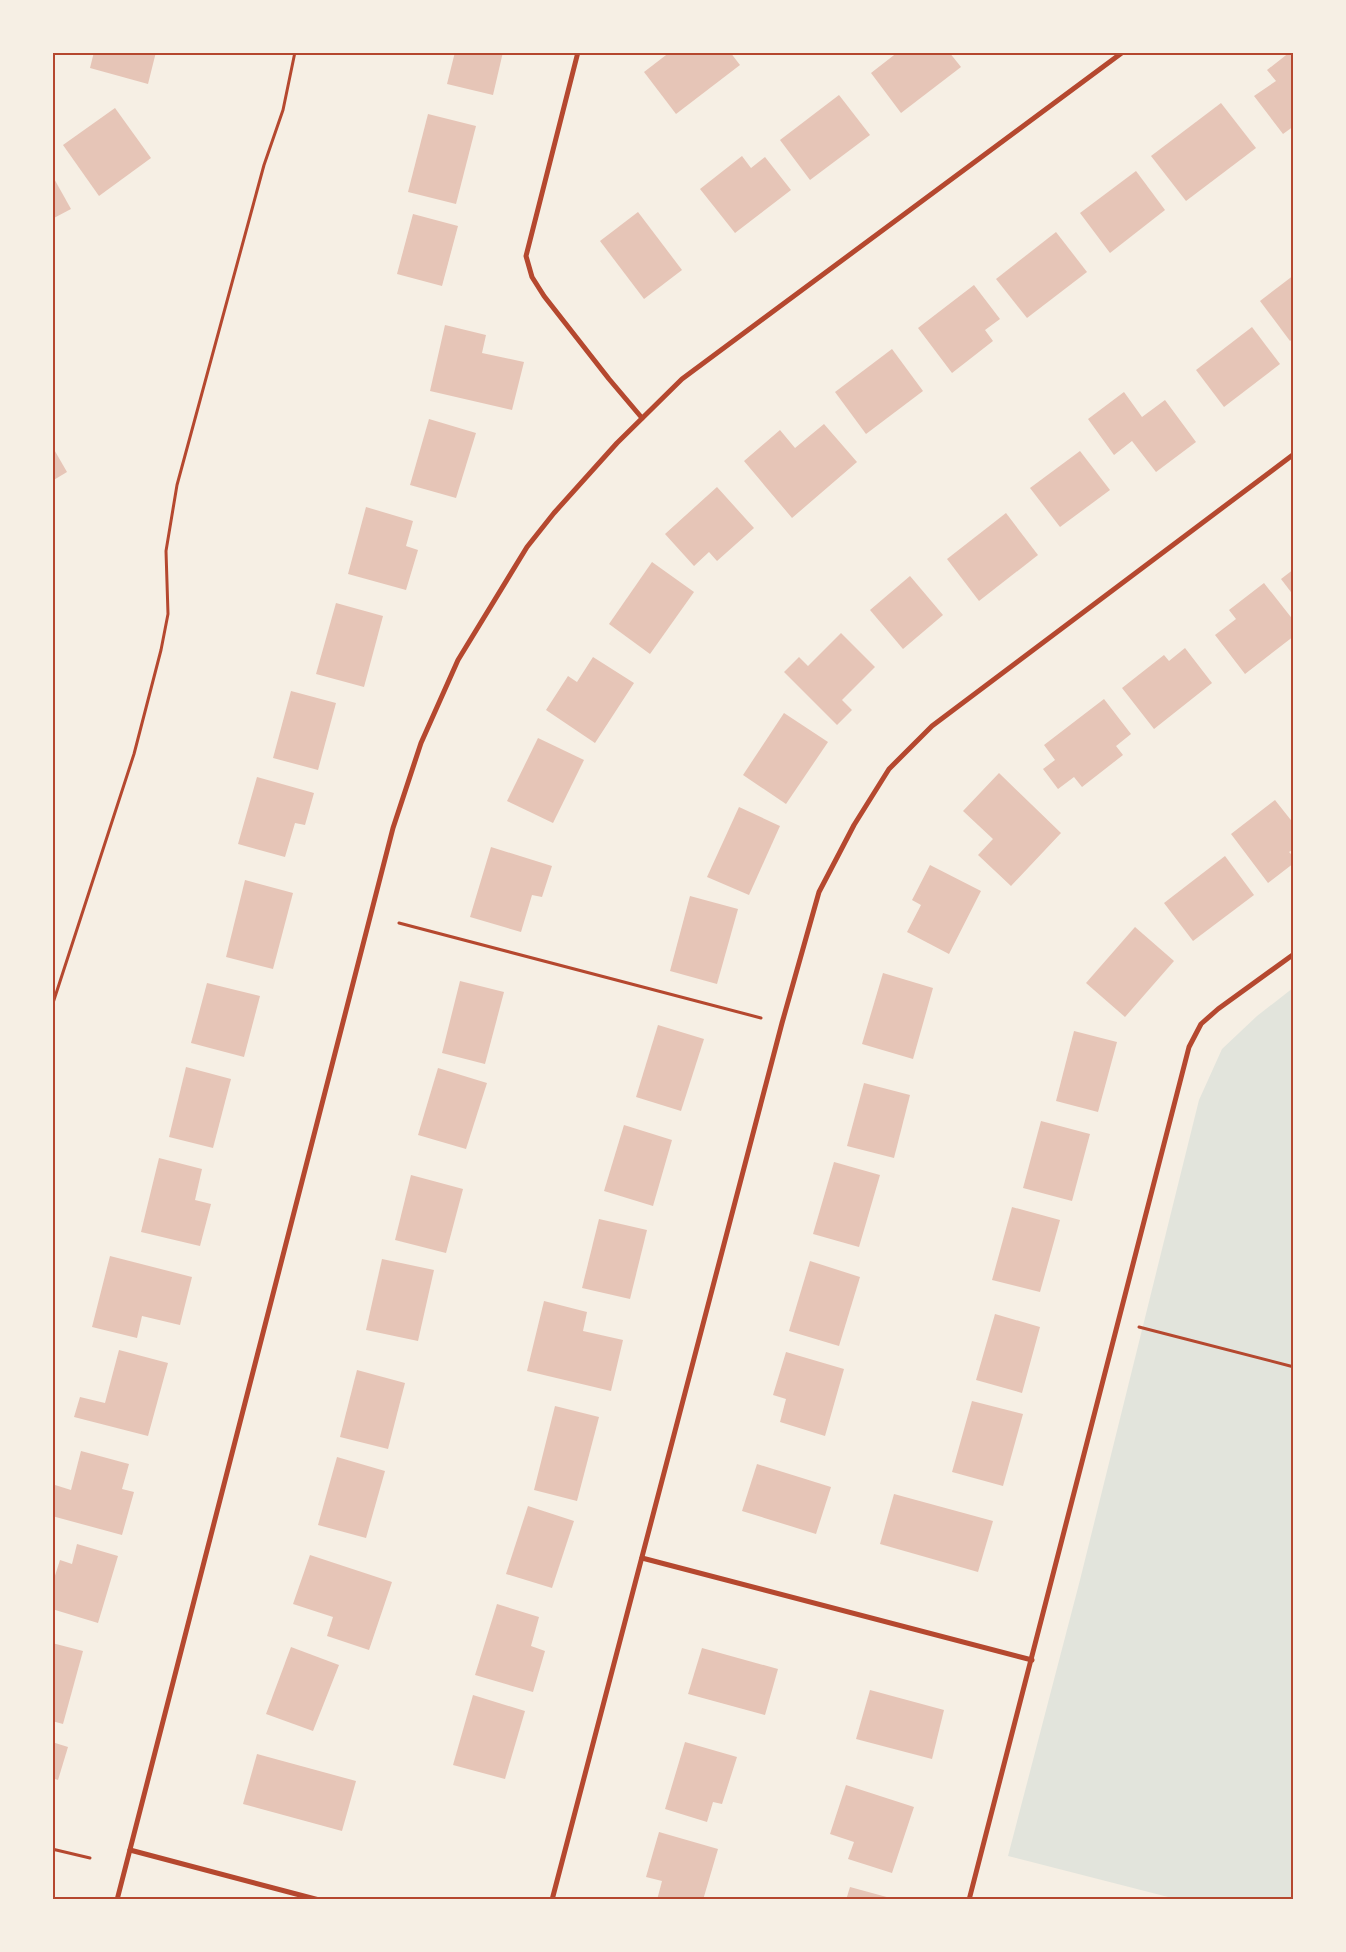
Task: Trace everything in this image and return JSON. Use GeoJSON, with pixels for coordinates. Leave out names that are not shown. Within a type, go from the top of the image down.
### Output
{"type":"FeatureCollection","features":[{"type":"Feature","properties":{"kind":"street"},"geometry":{"type":"LineString","coordinates":[[578,52],[526,256],[532,277],[544,296],[642,418]]}},
{"type":"Feature","properties":{"kind":"street"},"geometry":{"type":"LineString","coordinates":[[117,1900],[393,828],[421,744],[458,660],[527,547],[554,514],[642,418],[682,379],[1123,52]]}},
{"type":"Feature","properties":{"kind":"street"},"geometry":{"type":"LineString","coordinates":[[552,1900],[818,892],[854,826],[889,769],[932,726],[1294,454]]}},
{"type":"Feature","properties":{"kind":"street"},"geometry":{"type":"LineString","coordinates":[[970,1900],[1189,1047],[1201,1024],[1218,1009],[1294,954]]}},
{"type":"Feature","properties":{"kind":"street"},"geometry":{"type":"LineString","coordinates":[[642,1558],[1032,1660]]}},
{"type":"Feature","properties":{"kind":"street"},"geometry":{"type":"LineString","coordinates":[[130,1850],[319,1900]]}},
{"type":"Feature","properties":{"kind":"path"},"geometry":{"type":"LineString","coordinates":[[52,1006],[134,754],[168,614],[166,551],[177,485],[264,165],[283,110],[295,52]]}},
{"type":"Feature","properties":{"kind":"path"},"geometry":{"type":"LineString","coordinates":[[399,923],[782,1023]]}},
{"type":"Feature","properties":{"kind":"path"},"geometry":{"type":"LineString","coordinates":[[1118,1322],[1294,1367]]}},
{"type":"Feature","properties":{"kind":"path"},"geometry":{"type":"LineString","coordinates":[[52,1849],[90,1858]]}},
{"type":"Feature","properties":{"kind":"shaded area"},"geometry":{"type":"Polygon","coordinates":[[[1293,988],[1293,1899],[1176,1899],[1008,1856],[1080,1580],[1199,1100],[1222,1049],[1257,1016],[1293,988]]]}},
{"type":"Feature","properties":{"kind":"building"},"geometry":{"type":"Polygon","coordinates":[[[94,52],[156,52],[148,84],[90,68],[94,52]]]}},
{"type":"Feature","properties":{"kind":"building"},"geometry":{"type":"Polygon","coordinates":[[[455,52],[503,52],[493,95],[447,84],[455,52]]]}},
{"type":"Feature","properties":{"kind":"building"},"geometry":{"type":"Polygon","coordinates":[[[670,52],[730,52],[740,65],[676,114],[644,72],[670,52]]]}},
{"type":"Feature","properties":{"kind":"building"},"geometry":{"type":"Polygon","coordinates":[[[898,52],[949,52],[961,67],[901,113],[871,73],[898,52]]]}},
{"type":"Feature","properties":{"kind":"building"},"geometry":{"type":"Polygon","coordinates":[[[1290,52],[1294,52],[1294,126],[1283,134],[1254,96],[1276,81],[1267,70],[1290,52]]]}},
{"type":"Feature","properties":{"kind":"building"},"geometry":{"type":"Polygon","coordinates":[[[839,95],[870,135],[810,180],[780,140],[839,95]]]}},
{"type":"Feature","properties":{"kind":"building"},"geometry":{"type":"Polygon","coordinates":[[[1221,103],[1256,148],[1186,201],[1151,156],[1221,103]]]}},
{"type":"Feature","properties":{"kind":"building"},"geometry":{"type":"Polygon","coordinates":[[[115,108],[151,158],[99,196],[63,145],[115,108]]]}},
{"type":"Feature","properties":{"kind":"building"},"geometry":{"type":"Polygon","coordinates":[[[428,114],[476,126],[456,204],[408,192],[428,114]]]}},
{"type":"Feature","properties":{"kind":"building"},"geometry":{"type":"Polygon","coordinates":[[[742,156],[751,168],[765,157],[791,190],[735,233],[700,189],[742,156]]]}},
{"type":"Feature","properties":{"kind":"building"},"geometry":{"type":"Polygon","coordinates":[[[1136,171],[1165,210],[1110,253],[1080,213],[1136,171]]]}},
{"type":"Feature","properties":{"kind":"building"},"geometry":{"type":"Polygon","coordinates":[[[52,175],[71,209],[52,219],[52,175]]]}},
{"type":"Feature","properties":{"kind":"building"},"geometry":{"type":"Polygon","coordinates":[[[638,212],[682,270],[644,299],[600,241],[638,212]]]}},
{"type":"Feature","properties":{"kind":"building"},"geometry":{"type":"Polygon","coordinates":[[[413,214],[458,226],[442,286],[397,274],[413,214]]]}},
{"type":"Feature","properties":{"kind":"building"},"geometry":{"type":"Polygon","coordinates":[[[1056,232],[1087,272],[1027,318],[996,279],[1056,232]]]}},
{"type":"Feature","properties":{"kind":"building"},"geometry":{"type":"Polygon","coordinates":[[[1294,275],[1294,338],[1290,341],[1260,301],[1294,275]]]}},
{"type":"Feature","properties":{"kind":"building"},"geometry":{"type":"Polygon","coordinates":[[[974,285],[1000,319],[985,330],[993,341],[952,373],[918,328],[974,285]]]}},
{"type":"Feature","properties":{"kind":"building"},"geometry":{"type":"Polygon","coordinates":[[[445,325],[486,335],[482,353],[524,362],[512,410],[430,391],[445,325]]]}},
{"type":"Feature","properties":{"kind":"building"},"geometry":{"type":"Polygon","coordinates":[[[1252,327],[1280,364],[1224,407],[1196,370],[1252,327]]]}},
{"type":"Feature","properties":{"kind":"building"},"geometry":{"type":"Polygon","coordinates":[[[892,349],[923,391],[866,434],[835,392],[892,349]]]}},
{"type":"Feature","properties":{"kind":"building"},"geometry":{"type":"Polygon","coordinates":[[[1124,392],[1142,417],[1165,400],[1196,442],[1156,472],[1132,441],[1114,455],[1088,419],[1124,392]]]}},
{"type":"Feature","properties":{"kind":"building"},"geometry":{"type":"Polygon","coordinates":[[[429,419],[476,433],[456,498],[410,485],[429,419]]]}},
{"type":"Feature","properties":{"kind":"building"},"geometry":{"type":"Polygon","coordinates":[[[824,424],[857,462],[792,518],[744,461],[780,430],[795,448],[824,424]]]}},
{"type":"Feature","properties":{"kind":"building"},"geometry":{"type":"Polygon","coordinates":[[[52,446],[67,472],[52,481],[52,446]]]}},
{"type":"Feature","properties":{"kind":"building"},"geometry":{"type":"Polygon","coordinates":[[[1080,451],[1110,490],[1060,527],[1030,488],[1080,451]]]}},
{"type":"Feature","properties":{"kind":"building"},"geometry":{"type":"Polygon","coordinates":[[[717,487],[754,528],[717,561],[709,552],[694,566],[665,534],[717,487]]]}},
{"type":"Feature","properties":{"kind":"building"},"geometry":{"type":"Polygon","coordinates":[[[366,507],[413,521],[406,546],[418,550],[406,590],[348,574],[366,507]]]}},
{"type":"Feature","properties":{"kind":"building"},"geometry":{"type":"Polygon","coordinates":[[[1006,513],[1038,555],[979,601],[947,559],[1006,513]]]}},
{"type":"Feature","properties":{"kind":"building"},"geometry":{"type":"Polygon","coordinates":[[[652,562],[694,592],[650,654],[609,624],[652,562]]]}},
{"type":"Feature","properties":{"kind":"building"},"geometry":{"type":"Polygon","coordinates":[[[1294,569],[1294,596],[1281,579],[1294,569]]]}},
{"type":"Feature","properties":{"kind":"building"},"geometry":{"type":"Polygon","coordinates":[[[910,576],[943,615],[903,649],[870,610],[910,576]]]}},
{"type":"Feature","properties":{"kind":"building"},"geometry":{"type":"Polygon","coordinates":[[[1264,583],[1294,621],[1294,636],[1245,674],[1215,635],[1236,619],[1229,610],[1264,583]]]}},
{"type":"Feature","properties":{"kind":"building"},"geometry":{"type":"Polygon","coordinates":[[[336,603],[383,616],[364,687],[316,674],[336,603]]]}},
{"type":"Feature","properties":{"kind":"building"},"geometry":{"type":"Polygon","coordinates":[[[841,633],[875,667],[842,700],[852,710],[837,725],[784,672],[799,657],[808,666],[841,633]]]}},
{"type":"Feature","properties":{"kind":"building"},"geometry":{"type":"Polygon","coordinates":[[[1185,648],[1212,683],[1154,729],[1122,688],[1164,655],[1169,661],[1185,648]]]}},
{"type":"Feature","properties":{"kind":"building"},"geometry":{"type":"Polygon","coordinates":[[[593,657],[634,683],[595,743],[546,710],[568,676],[577,682],[593,657]]]}},
{"type":"Feature","properties":{"kind":"building"},"geometry":{"type":"Polygon","coordinates":[[[291,691],[336,703],[318,770],[273,758],[291,691]]]}},
{"type":"Feature","properties":{"kind":"building"},"geometry":{"type":"Polygon","coordinates":[[[1104,699],[1131,734],[1116,746],[1123,755],[1082,787],[1074,777],[1058,789],[1043,769],[1055,760],[1044,745],[1104,699]]]}},
{"type":"Feature","properties":{"kind":"building"},"geometry":{"type":"Polygon","coordinates":[[[784,713],[828,742],[786,804],[743,775],[784,713]]]}},
{"type":"Feature","properties":{"kind":"building"},"geometry":{"type":"Polygon","coordinates":[[[538,738],[584,760],[553,823],[507,801],[538,738]]]}},
{"type":"Feature","properties":{"kind":"building"},"geometry":{"type":"Polygon","coordinates":[[[999,773],[1061,833],[1011,886],[978,855],[993,839],[963,811],[999,773]]]}},
{"type":"Feature","properties":{"kind":"building"},"geometry":{"type":"Polygon","coordinates":[[[257,777],[314,793],[305,825],[295,823],[285,857],[238,844],[257,777]]]}},
{"type":"Feature","properties":{"kind":"building"},"geometry":{"type":"Polygon","coordinates":[[[1275,800],[1294,824],[1294,849],[1289,852],[1294,857],[1294,863],[1268,883],[1231,834],[1275,800]]]}},
{"type":"Feature","properties":{"kind":"building"},"geometry":{"type":"Polygon","coordinates":[[[739,807],[780,826],[749,895],[707,877],[739,807]]]}},
{"type":"Feature","properties":{"kind":"building"},"geometry":{"type":"Polygon","coordinates":[[[491,847],[552,866],[542,897],[532,895],[521,932],[470,917],[491,847]]]}},
{"type":"Feature","properties":{"kind":"building"},"geometry":{"type":"Polygon","coordinates":[[[1225,856],[1254,895],[1193,941],[1164,903],[1225,856]]]}},
{"type":"Feature","properties":{"kind":"building"},"geometry":{"type":"Polygon","coordinates":[[[930,865],[981,891],[949,954],[907,932],[921,905],[912,900],[930,865]]]}},
{"type":"Feature","properties":{"kind":"building"},"geometry":{"type":"Polygon","coordinates":[[[245,880],[293,893],[273,969],[226,957],[245,880]]]}},
{"type":"Feature","properties":{"kind":"building"},"geometry":{"type":"Polygon","coordinates":[[[690,896],[738,909],[717,984],[670,971],[690,896]]]}},
{"type":"Feature","properties":{"kind":"building"},"geometry":{"type":"Polygon","coordinates":[[[1135,927],[1174,961],[1125,1017],[1086,983],[1135,927]]]}},
{"type":"Feature","properties":{"kind":"building"},"geometry":{"type":"Polygon","coordinates":[[[883,973],[933,988],[913,1059],[862,1044],[883,973]]]}},
{"type":"Feature","properties":{"kind":"building"},"geometry":{"type":"Polygon","coordinates":[[[460,981],[504,992],[485,1064],[442,1053],[460,981]]]}},
{"type":"Feature","properties":{"kind":"building"},"geometry":{"type":"Polygon","coordinates":[[[207,983],[260,996],[244,1057],[191,1043],[207,983]]]}},
{"type":"Feature","properties":{"kind":"building"},"geometry":{"type":"Polygon","coordinates":[[[658,1025],[704,1039],[681,1111],[636,1097],[658,1025]]]}},
{"type":"Feature","properties":{"kind":"building"},"geometry":{"type":"Polygon","coordinates":[[[1074,1031],[1117,1042],[1098,1112],[1056,1101],[1074,1031]]]}},
{"type":"Feature","properties":{"kind":"building"},"geometry":{"type":"Polygon","coordinates":[[[186,1067],[231,1079],[213,1148],[169,1137],[186,1067]]]}},
{"type":"Feature","properties":{"kind":"building"},"geometry":{"type":"Polygon","coordinates":[[[438,1068],[487,1083],[466,1149],[418,1135],[438,1068]]]}},
{"type":"Feature","properties":{"kind":"building"},"geometry":{"type":"Polygon","coordinates":[[[864,1083],[910,1095],[894,1158],[847,1146],[864,1083]]]}},
{"type":"Feature","properties":{"kind":"building"},"geometry":{"type":"Polygon","coordinates":[[[1041,1121],[1090,1134],[1072,1201],[1023,1188],[1041,1121]]]}},
{"type":"Feature","properties":{"kind":"building"},"geometry":{"type":"Polygon","coordinates":[[[624,1125],[672,1140],[653,1206],[604,1191],[624,1125]]]}},
{"type":"Feature","properties":{"kind":"building"},"geometry":{"type":"Polygon","coordinates":[[[159,1158],[202,1169],[195,1200],[211,1204],[200,1246],[141,1232],[159,1158]]]}},
{"type":"Feature","properties":{"kind":"building"},"geometry":{"type":"Polygon","coordinates":[[[834,1162],[880,1175],[859,1247],[813,1234],[834,1162]]]}},
{"type":"Feature","properties":{"kind":"building"},"geometry":{"type":"Polygon","coordinates":[[[411,1175],[463,1189],[446,1253],[395,1240],[411,1175]]]}},
{"type":"Feature","properties":{"kind":"building"},"geometry":{"type":"Polygon","coordinates":[[[1012,1207],[1060,1220],[1040,1292],[992,1280],[1012,1207]]]}},
{"type":"Feature","properties":{"kind":"building"},"geometry":{"type":"Polygon","coordinates":[[[599,1219],[647,1230],[630,1299],[582,1288],[599,1219]]]}},
{"type":"Feature","properties":{"kind":"building"},"geometry":{"type":"Polygon","coordinates":[[[110,1256],[192,1277],[180,1325],[142,1316],[137,1338],[92,1327],[110,1256]]]}},
{"type":"Feature","properties":{"kind":"building"},"geometry":{"type":"Polygon","coordinates":[[[382,1259],[434,1270],[418,1341],[366,1330],[382,1259]]]}},
{"type":"Feature","properties":{"kind":"building"},"geometry":{"type":"Polygon","coordinates":[[[810,1261],[860,1277],[839,1346],[789,1331],[810,1261]]]}},
{"type":"Feature","properties":{"kind":"building"},"geometry":{"type":"Polygon","coordinates":[[[544,1301],[587,1312],[583,1331],[623,1340],[611,1391],[527,1371],[544,1301]]]}},
{"type":"Feature","properties":{"kind":"building"},"geometry":{"type":"Polygon","coordinates":[[[995,1314],[1040,1327],[1022,1393],[976,1380],[995,1314]]]}},
{"type":"Feature","properties":{"kind":"building"},"geometry":{"type":"Polygon","coordinates":[[[119,1350],[168,1363],[148,1436],[74,1417],[80,1397],[105,1403],[119,1350]]]}},
{"type":"Feature","properties":{"kind":"building"},"geometry":{"type":"Polygon","coordinates":[[[786,1352],[844,1369],[825,1436],[780,1422],[786,1399],[773,1395],[786,1352]]]}},
{"type":"Feature","properties":{"kind":"building"},"geometry":{"type":"Polygon","coordinates":[[[357,1370],[405,1383],[388,1449],[340,1437],[357,1370]]]}},
{"type":"Feature","properties":{"kind":"building"},"geometry":{"type":"Polygon","coordinates":[[[972,1401],[1023,1414],[1003,1486],[952,1472],[972,1401]]]}},
{"type":"Feature","properties":{"kind":"building"},"geometry":{"type":"Polygon","coordinates":[[[555,1406],[599,1417],[577,1501],[534,1490],[555,1406]]]}},
{"type":"Feature","properties":{"kind":"building"},"geometry":{"type":"Polygon","coordinates":[[[81,1451],[129,1464],[122,1489],[134,1492],[122,1535],[52,1516],[52,1494],[55,1485],[71,1490],[81,1451]]]}},
{"type":"Feature","properties":{"kind":"building"},"geometry":{"type":"Polygon","coordinates":[[[337,1457],[385,1471],[366,1538],[318,1525],[337,1457]]]}},
{"type":"Feature","properties":{"kind":"building"},"geometry":{"type":"Polygon","coordinates":[[[757,1464],[831,1487],[816,1534],[742,1511],[757,1464]]]}},
{"type":"Feature","properties":{"kind":"building"},"geometry":{"type":"Polygon","coordinates":[[[894,1494],[993,1521],[978,1572],[880,1544],[894,1494]]]}},
{"type":"Feature","properties":{"kind":"building"},"geometry":{"type":"Polygon","coordinates":[[[528,1506],[574,1521],[552,1588],[506,1574],[528,1506]]]}},
{"type":"Feature","properties":{"kind":"building"},"geometry":{"type":"Polygon","coordinates":[[[77,1544],[118,1556],[98,1623],[52,1609],[52,1585],[60,1560],[72,1564],[77,1544]]]}},
{"type":"Feature","properties":{"kind":"building"},"geometry":{"type":"Polygon","coordinates":[[[310,1555],[392,1582],[369,1650],[327,1636],[333,1617],[293,1604],[310,1555]]]}},
{"type":"Feature","properties":{"kind":"building"},"geometry":{"type":"Polygon","coordinates":[[[497,1604],[539,1617],[531,1646],[545,1651],[533,1692],[475,1675],[497,1604]]]}},
{"type":"Feature","properties":{"kind":"building"},"geometry":{"type":"Polygon","coordinates":[[[52,1643],[83,1651],[63,1724],[52,1721],[52,1643]]]}},
{"type":"Feature","properties":{"kind":"building"},"geometry":{"type":"Polygon","coordinates":[[[291,1647],[339,1665],[313,1731],[266,1714],[291,1647]]]}},
{"type":"Feature","properties":{"kind":"building"},"geometry":{"type":"Polygon","coordinates":[[[702,1648],[778,1669],[765,1715],[688,1694],[702,1648]]]}},
{"type":"Feature","properties":{"kind":"building"},"geometry":{"type":"Polygon","coordinates":[[[870,1690],[944,1710],[932,1759],[856,1739],[870,1690]]]}},
{"type":"Feature","properties":{"kind":"building"},"geometry":{"type":"Polygon","coordinates":[[[473,1695],[525,1711],[505,1779],[453,1765],[473,1695]]]}},
{"type":"Feature","properties":{"kind":"building"},"geometry":{"type":"Polygon","coordinates":[[[52,1742],[68,1747],[58,1780],[52,1778],[52,1742]]]}},
{"type":"Feature","properties":{"kind":"building"},"geometry":{"type":"Polygon","coordinates":[[[685,1742],[737,1757],[722,1804],[713,1802],[707,1822],[665,1809],[685,1742]]]}},
{"type":"Feature","properties":{"kind":"building"},"geometry":{"type":"Polygon","coordinates":[[[257,1754],[356,1781],[342,1831],[243,1804],[257,1754]]]}},
{"type":"Feature","properties":{"kind":"building"},"geometry":{"type":"Polygon","coordinates":[[[846,1785],[914,1807],[892,1873],[848,1859],[854,1842],[830,1834],[846,1785]]]}},
{"type":"Feature","properties":{"kind":"building"},"geometry":{"type":"Polygon","coordinates":[[[659,1832],[718,1849],[703,1900],[657,1900],[662,1881],[646,1877],[659,1832]]]}},
{"type":"Feature","properties":{"kind":"building"},"geometry":{"type":"Polygon","coordinates":[[[850,1887],[894,1899],[894,1900],[846,1900],[850,1887]]]}}]}
